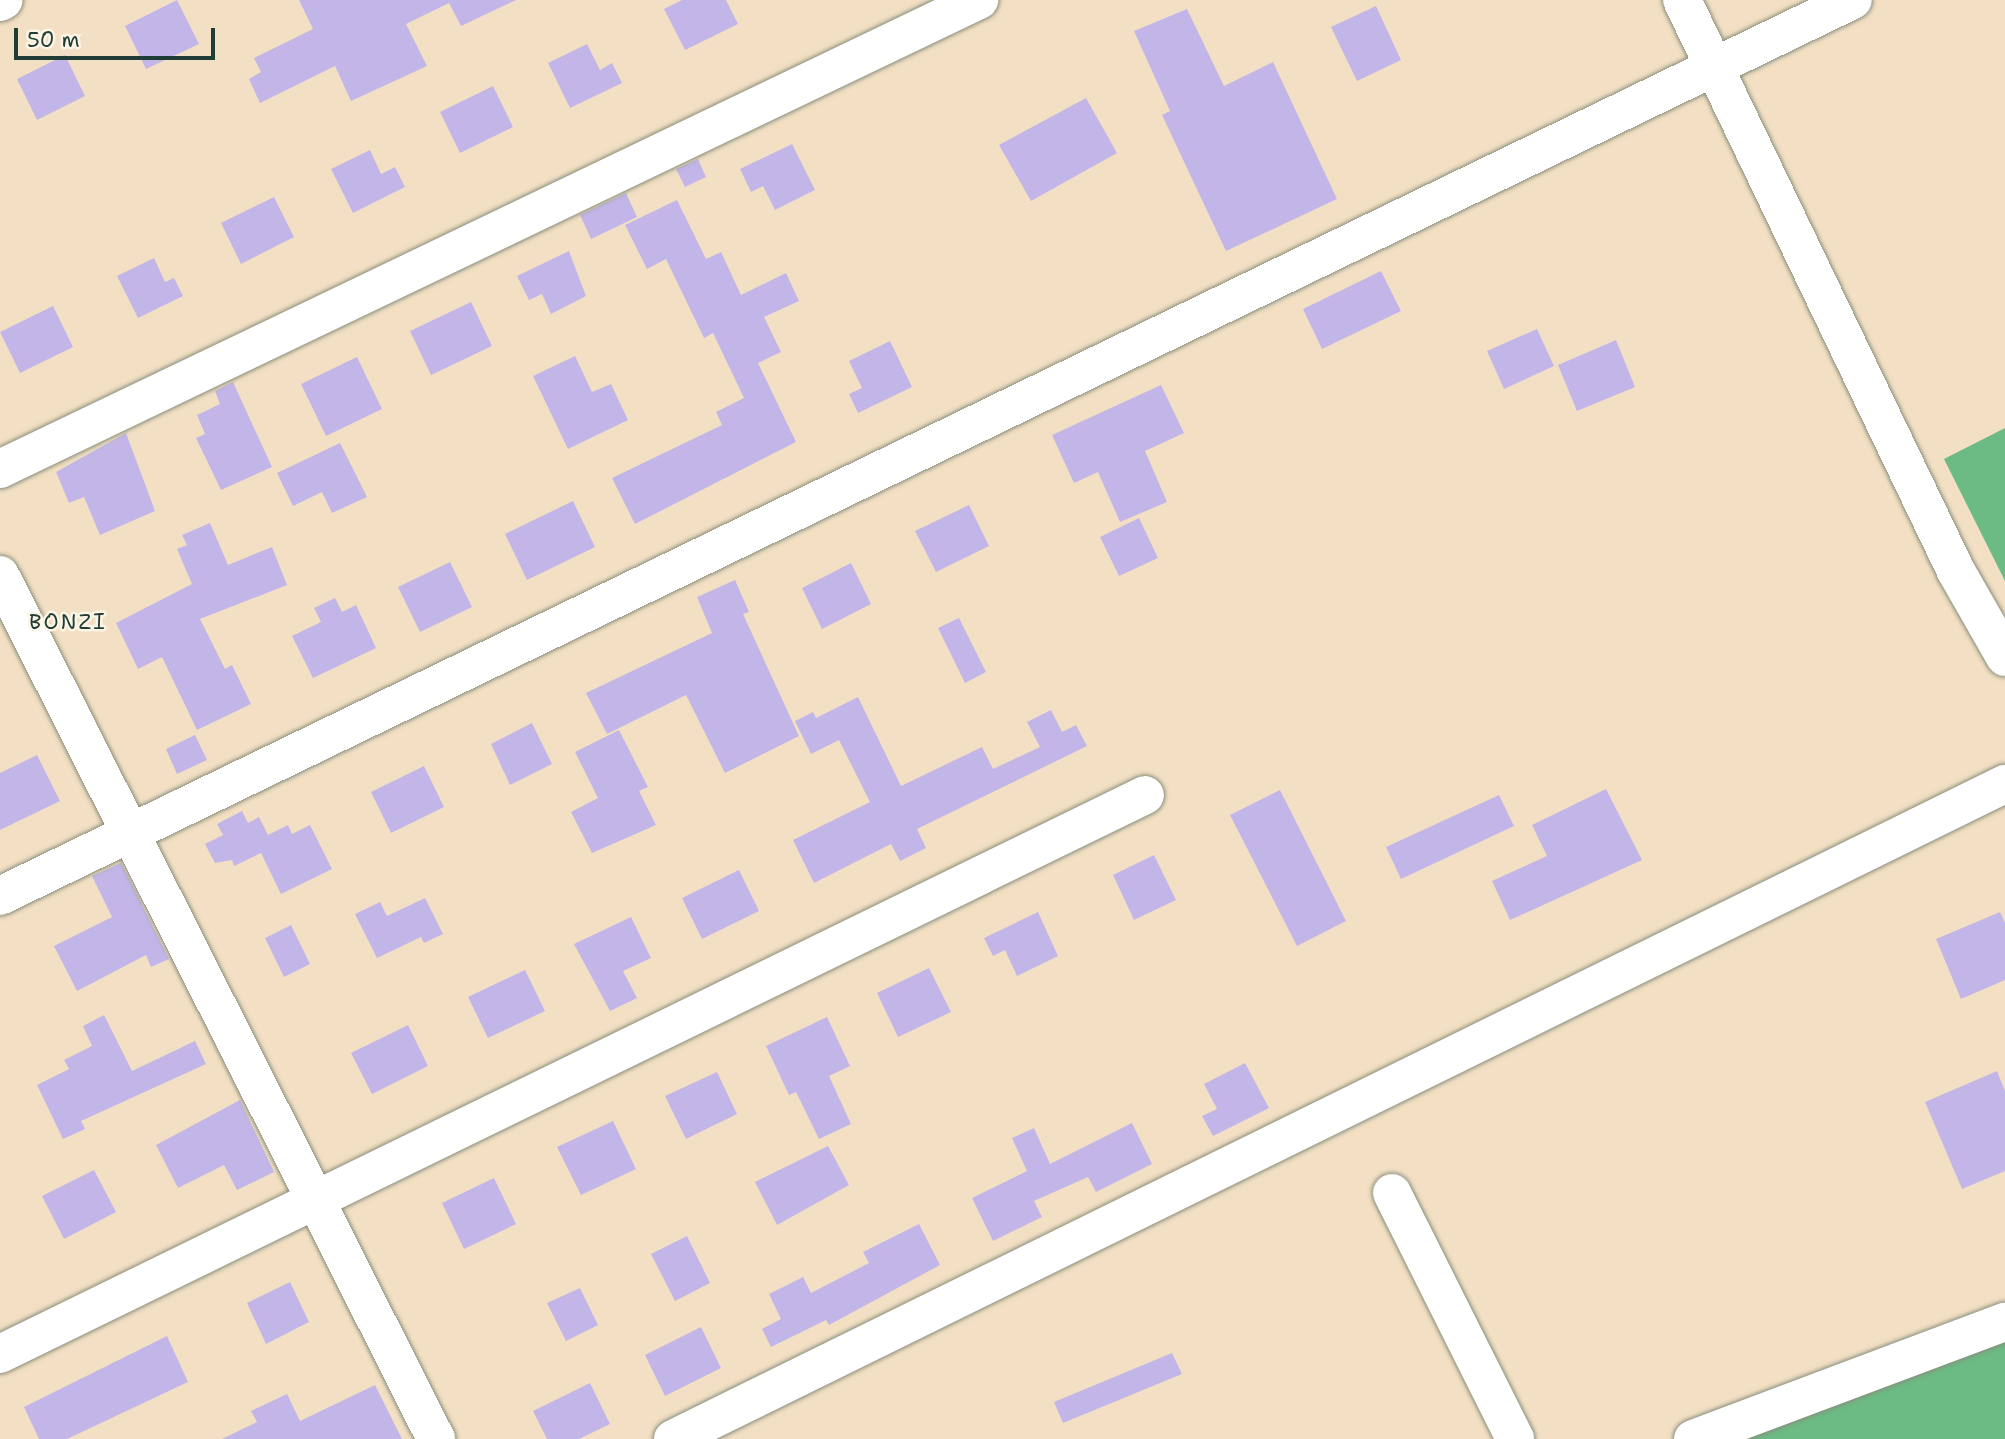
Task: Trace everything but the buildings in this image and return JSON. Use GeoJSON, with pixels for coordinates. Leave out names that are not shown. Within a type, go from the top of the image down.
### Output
{"type":"FeatureCollection","features":[{"type":"Feature","properties":{"kind":"street"},"geometry":{"type":"LineString","coordinates":[[0,469],[979,0]]}},
{"type":"Feature","properties":{"kind":"street"},"geometry":{"type":"LineString","coordinates":[[1682,0],[1956,571],[2005,657]]}},
{"type":"Feature","properties":{"kind":"street"},"geometry":{"type":"LineString","coordinates":[[0,896],[1853,0]]}},
{"type":"Feature","properties":{"kind":"street"},"geometry":{"type":"LineString","coordinates":[[0,575],[436,1439]]}},
{"type":"Feature","properties":{"kind":"street"},"geometry":{"type":"LineString","coordinates":[[673,1439],[2005,784]]}},
{"type":"Feature","properties":{"kind":"street"},"geometry":{"type":"LineString","coordinates":[[0,1354],[1145,795]]}},
{"type":"Feature","properties":{"kind":"street"},"geometry":{"type":"LineString","coordinates":[[1392,1193],[1515,1439]]}},
{"type":"Feature","properties":{"kind":"street"},"geometry":{"type":"LineString","coordinates":[[1693,1439],[2005,1322]]}},
{"type":"Feature","properties":{"kind":"green space"},"geometry":{"type":"Polygon","coordinates":[[[2005,428],[2005,581],[1944,459],[2005,428]]]}},
{"type":"Feature","properties":{"kind":"green space"},"geometry":{"type":"Polygon","coordinates":[[[2005,1337],[2005,1439],[1744,1439],[2005,1337]]]}},
{"type":"Feature","properties":{"kind":"district","name":"BONZI"},"geometry":{"type":"Point","coordinates":[68,622]}}]}
